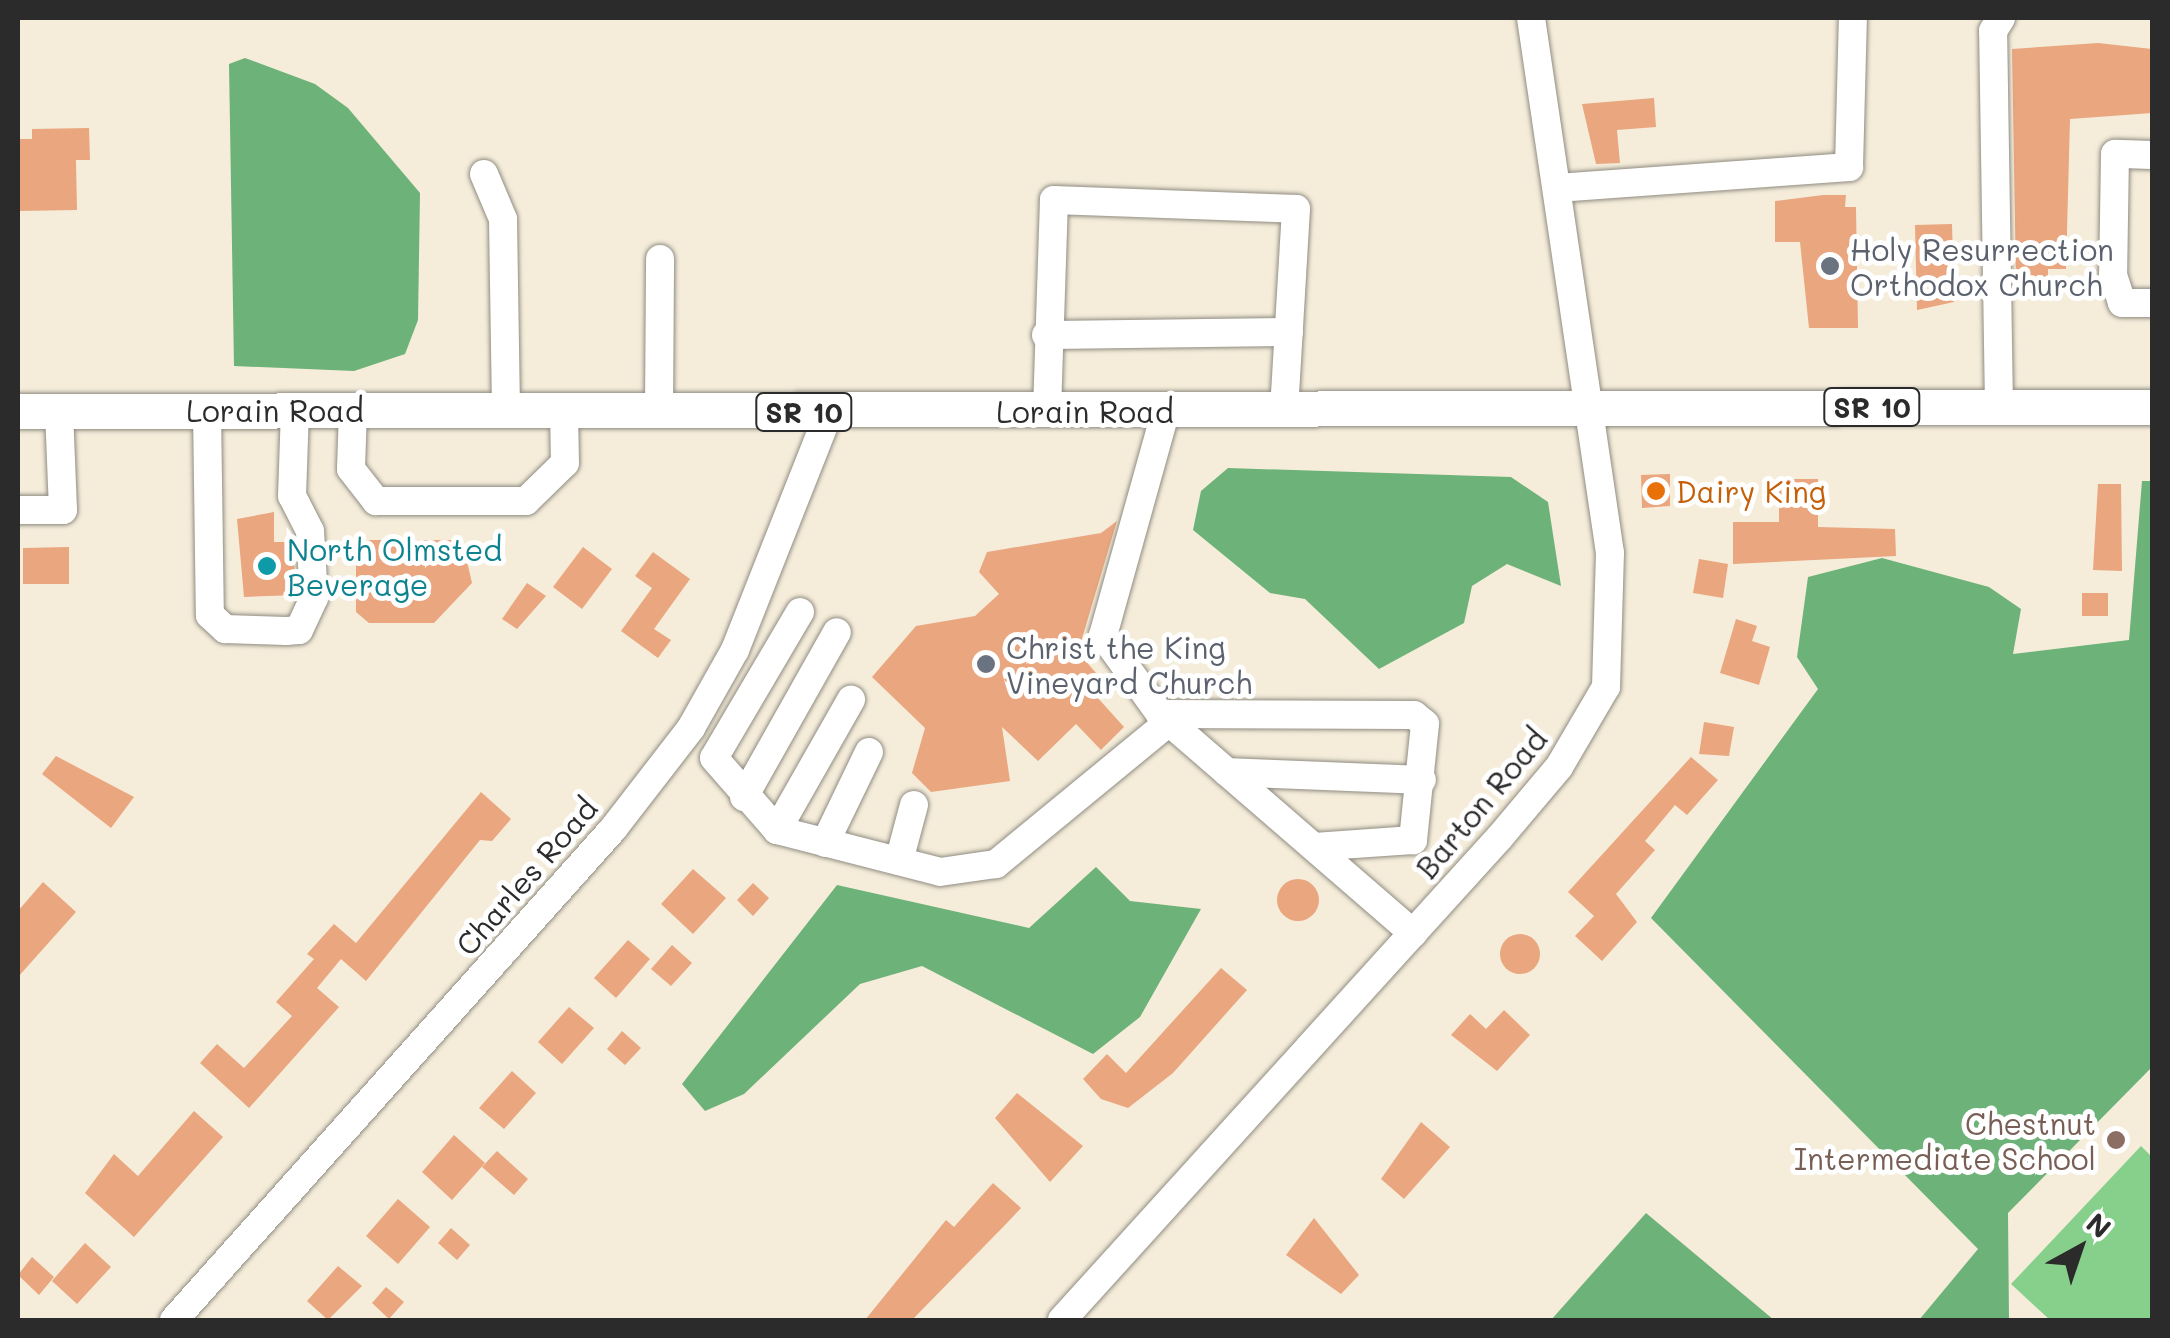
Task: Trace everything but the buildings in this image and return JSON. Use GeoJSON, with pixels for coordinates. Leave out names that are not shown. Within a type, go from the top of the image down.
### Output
{"type":"FeatureCollection","features":[{"type":"Feature","properties":{"kind":"main road","name":"Lorain Road"},"geometry":{"type":"LineString","coordinates":[[18,411],[2152,407]]}},
{"type":"Feature","properties":{"kind":"street","name":"Barton Road"},"geometry":{"type":"LineString","coordinates":[[1062,1320],[1559,767],[1606,687],[1610,553],[1531,18]]}},
{"type":"Feature","properties":{"kind":"street"},"geometry":{"type":"LineString","coordinates":[[1557,188],[1849,167],[1853,18]]}},
{"type":"Feature","properties":{"kind":"street"},"geometry":{"type":"LineString","coordinates":[[1998,407],[1993,31],[2001,18]]}},
{"type":"Feature","properties":{"kind":"street"},"geometry":{"type":"LineString","coordinates":[[2152,155],[2116,154],[2114,275],[2122,303],[2152,303]]}},
{"type":"Feature","properties":{"kind":"street"},"geometry":{"type":"LineString","coordinates":[[484,174],[503,219],[506,411]]}},
{"type":"Feature","properties":{"kind":"street"},"geometry":{"type":"LineString","coordinates":[[1046,411],[1054,200],[1286,202],[1296,209],[1284,409]]}},
{"type":"Feature","properties":{"kind":"street"},"geometry":{"type":"LineString","coordinates":[[659,412],[660,259]]}},
{"type":"Feature","properties":{"kind":"street"},"geometry":{"type":"LineString","coordinates":[[1046,335],[1289,332]]}},
{"type":"Feature","properties":{"kind":"street"},"geometry":{"type":"LineString","coordinates":[[208,410],[210,615],[224,630],[286,631],[298,630],[314,598],[310,531],[292,496],[295,410]]}},
{"type":"Feature","properties":{"kind":"street"},"geometry":{"type":"LineString","coordinates":[[1166,410],[1103,634],[1164,718],[1413,933]]}},
{"type":"Feature","properties":{"kind":"street"},"geometry":{"type":"LineString","coordinates":[[18,510],[64,510],[59,411]]}},
{"type":"Feature","properties":{"kind":"street"},"geometry":{"type":"LineString","coordinates":[[352,411],[351,469],[376,501],[526,501],[565,463],[564,412]]}},
{"type":"Feature","properties":{"kind":"street","name":"Charles Road"},"geometry":{"type":"LineString","coordinates":[[174,1320],[684,738],[738,646],[829,412]]}},
{"type":"Feature","properties":{"kind":"street"},"geometry":{"type":"LineString","coordinates":[[714,758],[800,612]]}},
{"type":"Feature","properties":{"kind":"street"},"geometry":{"type":"LineString","coordinates":[[744,796],[837,632]]}},
{"type":"Feature","properties":{"kind":"street"},"geometry":{"type":"LineString","coordinates":[[738,646],[770,664]]}},
{"type":"Feature","properties":{"kind":"street"},"geometry":{"type":"LineString","coordinates":[[777,830],[851,700]]}},
{"type":"Feature","properties":{"kind":"street"},"geometry":{"type":"LineString","coordinates":[[684,738],[714,758],[777,830],[940,872],[996,864],[1164,718],[1414,714],[1426,724],[1413,840],[1314,847]]}},
{"type":"Feature","properties":{"kind":"street"},"geometry":{"type":"LineString","coordinates":[[826,842],[869,752]]}},
{"type":"Feature","properties":{"kind":"street"},"geometry":{"type":"LineString","coordinates":[[1226,772],[1422,780]]}},
{"type":"Feature","properties":{"kind":"street"},"geometry":{"type":"LineString","coordinates":[[899,861],[914,805]]}},
{"type":"Feature","properties":{"kind":"green space"},"geometry":{"type":"Polygon","coordinates":[[[245,58],[315,84],[348,108],[420,193],[418,320],[405,354],[354,371],[234,366],[229,64],[245,58]]]}},
{"type":"Feature","properties":{"kind":"green space"},"geometry":{"type":"Polygon","coordinates":[[[1228,468],[1511,477],[1548,502],[1561,586],[1507,564],[1472,586],[1464,623],[1379,669],[1305,599],[1270,593],[1193,530],[1201,491],[1228,468]]]}},
{"type":"Feature","properties":{"kind":"green space"},"geometry":{"type":"Polygon","coordinates":[[[2142,481],[2152,481],[2152,1067],[2008,1213],[2009,1320],[1919,1320],[1978,1249],[1651,918],[1818,689],[1797,657],[1808,577],[1882,558],[1989,587],[2021,609],[2013,654],[2129,640],[2142,481]]]}},
{"type":"Feature","properties":{"kind":"green space"},"geometry":{"type":"Polygon","coordinates":[[[1096,867],[1130,901],[1201,909],[1140,1017],[1093,1054],[922,966],[860,984],[744,1094],[705,1111],[682,1084],[837,885],[1029,928],[1096,867]]]}},
{"type":"Feature","properties":{"kind":"green space"},"geometry":{"type":"Polygon","coordinates":[[[2141,1146],[2152,1157],[2152,1320],[2050,1320],[2011,1284],[2141,1146]]]}},
{"type":"Feature","properties":{"kind":"green space"},"geometry":{"type":"Polygon","coordinates":[[[1646,1213],[1774,1320],[1551,1320],[1646,1213]]]}},
{"type":"Feature","properties":{"kind":"place","name":"Holy Resurrection Orthodox Church"},"geometry":{"type":"Point","coordinates":[1830,266]}},
{"type":"Feature","properties":{"kind":"place","name":"Dairy King"},"geometry":{"type":"Point","coordinates":[1656,491]}},
{"type":"Feature","properties":{"kind":"place","name":"North Olmsted Beverage"},"geometry":{"type":"Point","coordinates":[267,566]}},
{"type":"Feature","properties":{"kind":"place","name":"Christ the King Vineyard Church"},"geometry":{"type":"Point","coordinates":[986,664]}},
{"type":"Feature","properties":{"kind":"place","name":"Chestnut Intermediate School"},"geometry":{"type":"Point","coordinates":[2116,1140]}}]}
